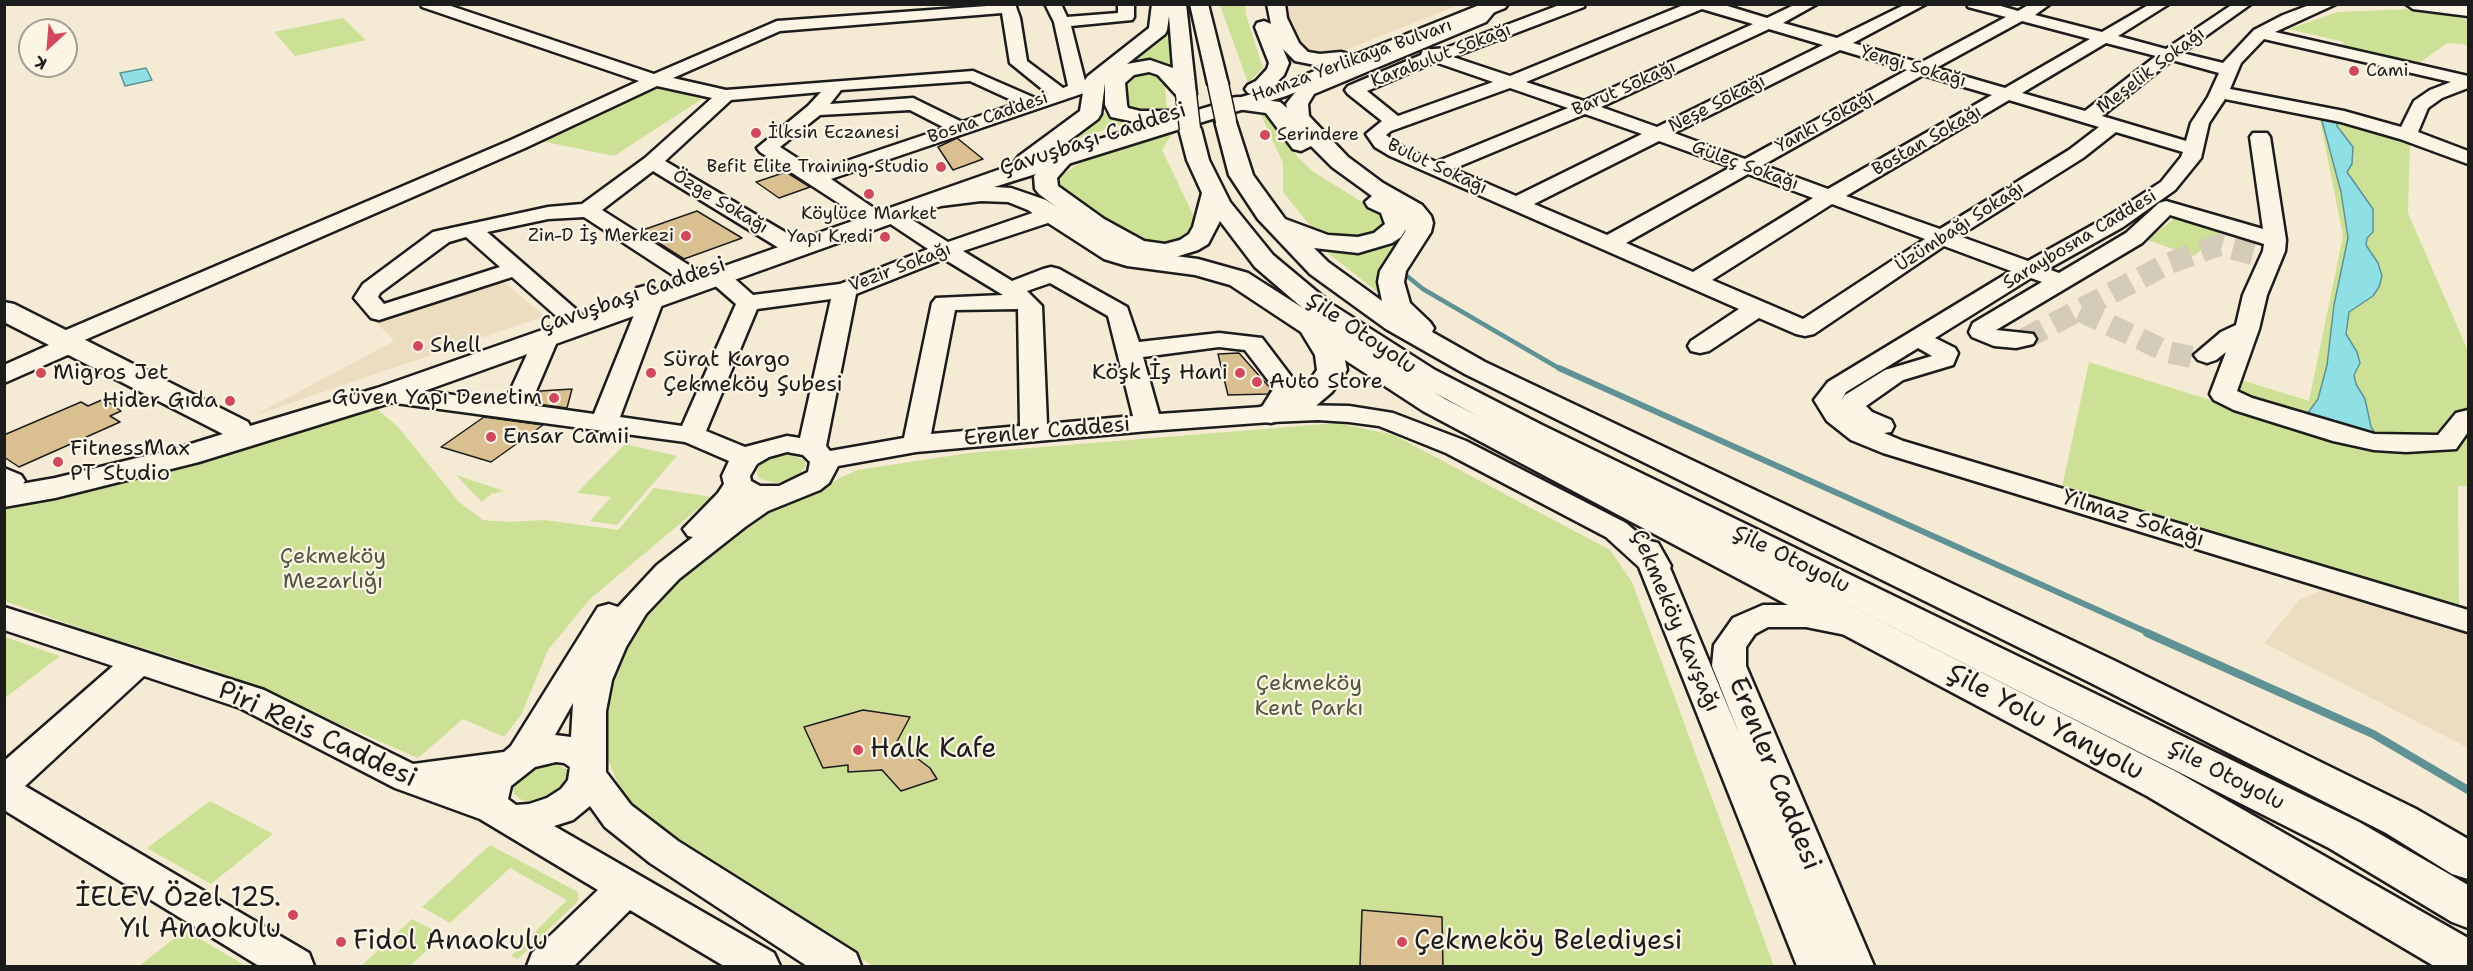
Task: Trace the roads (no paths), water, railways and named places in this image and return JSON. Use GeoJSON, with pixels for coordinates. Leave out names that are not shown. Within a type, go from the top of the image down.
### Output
{"type":"FeatureCollection","features":[{"type":"Feature","properties":{"kind":"main road"},"geometry":{"type":"LineString","coordinates":[[1028,162],[1090,114],[1095,80],[1158,30],[1161,4]]}},
{"type":"Feature","properties":{"kind":"main road"},"geometry":{"type":"LineString","coordinates":[[1177,4],[1186,94],[1179,122],[1119,112],[1116,105],[1115,81],[1128,70],[1150,66],[1165,70],[1186,94]]}},
{"type":"Feature","properties":{"kind":"main road","name":"Şile Otoyolu"},"geometry":{"type":"LineString","coordinates":[[1199,4],[1218,84],[1239,104],[1241,174],[1256,199],[1272,220],[1304,253],[1342,286],[1396,324],[1461,360],[2123,682],[2401,821],[2469,861]]}},
{"type":"Feature","properties":{"kind":"main road"},"geometry":{"type":"LineString","coordinates":[[1239,104],[1277,71],[1279,63],[1263,24],[1260,4]]}},
{"type":"Feature","properties":{"kind":"main road"},"geometry":{"type":"LineString","coordinates":[[1276,4],[1278,18],[1290,45],[1302,57],[1320,60],[1341,58]]}},
{"type":"Feature","properties":{"kind":"main road"},"geometry":{"type":"LineString","coordinates":[[1461,360],[1409,319],[1397,306],[1392,293],[1393,271],[1418,232],[1421,223],[1419,216],[1340,162],[1298,117],[1297,104],[1307,90],[1385,57],[1433,49],[1479,18],[1486,6]]}},
{"type":"Feature","properties":{"kind":"main road","name":"Hamza Yerlikaya Bulvarı"},"geometry":{"type":"LineString","coordinates":[[1239,104],[1279,92],[1486,6]]}},
{"type":"Feature","properties":{"kind":"main road","name":"Hamza Yerlikaya Bulvarı"},"geometry":{"type":"LineString","coordinates":[[1239,104],[1341,58],[1486,6]]}},
{"type":"Feature","properties":{"kind":"main road"},"geometry":{"type":"LineString","coordinates":[[1239,104],[1259,104],[1272,107],[1279,113],[1294,136],[1330,172],[1353,189],[1392,209],[1397,224],[1392,232],[1383,238],[1371,242],[1343,245],[1312,240],[1272,220]]}},
{"type":"Feature","properties":{"kind":"main road","name":"Çavuşbaşı Caddesi"},"geometry":{"type":"LineString","coordinates":[[6,484],[55,488],[223,437],[571,317],[718,276],[1028,162],[1239,104]]}},
{"type":"Feature","properties":{"kind":"main road","name":"Çavuşbaşı Caddesi"},"geometry":{"type":"LineString","coordinates":[[223,437],[388,394],[547,337],[649,296],[690,276],[787,243],[941,198],[1066,155],[1239,104]]}},
{"type":"Feature","properties":{"kind":"main road","name":"Şile Otoyolu"},"geometry":{"type":"LineString","coordinates":[[1179,122],[1213,194],[1233,224],[1264,261],[1287,283],[1323,311],[1425,376],[1531,432],[2344,835],[2469,908]]}},
{"type":"Feature","properties":{"kind":"main road"},"geometry":{"type":"LineString","coordinates":[[1066,155],[1046,176],[1047,189],[1095,224],[1137,248],[1166,252],[1189,245],[1198,239],[1206,227],[1213,194]]}},
{"type":"Feature","properties":{"kind":"main road"},"geometry":{"type":"LineString","coordinates":[[941,198],[981,194],[1011,195],[1037,205],[1113,254],[1127,258],[1198,267],[1239,279],[1314,329]]}},
{"type":"Feature","properties":{"kind":"main road"},"geometry":{"type":"LineString","coordinates":[[1233,224],[1237,240],[1246,259],[1270,288],[1314,329],[1329,355],[1332,370],[1322,386],[1300,404],[1271,414]]}},
{"type":"Feature","properties":{"kind":"main road"},"geometry":{"type":"LineString","coordinates":[[4,310],[105,362],[223,437]]}},
{"type":"Feature","properties":{"kind":"main road","name":"Çekmeköy Kavşağı"},"geometry":{"type":"LineString","coordinates":[[1314,329],[1434,405],[1614,499]]}},
{"type":"Feature","properties":{"kind":"main road","name":"Şile Yolu Yanyolu"},"geometry":{"type":"LineString","coordinates":[[1614,499],[2162,784],[2469,962]]}},
{"type":"Feature","properties":{"kind":"street"},"geometry":{"type":"LineString","coordinates":[[428,4],[655,80],[726,95],[973,76],[1032,103]]}},
{"type":"Feature","properties":{"kind":"street"},"geometry":{"type":"LineString","coordinates":[[777,26],[779,4]]}},
{"type":"Feature","properties":{"kind":"street","name":"Bosna Caddesi"},"geometry":{"type":"LineString","coordinates":[[815,178],[1058,93],[1078,89],[1062,22],[1053,4]]}},
{"type":"Feature","properties":{"kind":"street"},"geometry":{"type":"LineString","coordinates":[[1062,22],[1126,17],[1126,4]]}},
{"type":"Feature","properties":{"kind":"street","name":"Karabulut Sokağı"},"geometry":{"type":"LineString","coordinates":[[1396,123],[1354,90],[1433,49],[1451,52],[1578,4]]}},
{"type":"Feature","properties":{"kind":"street","name":"Yengi Sokağı"},"geometry":{"type":"LineString","coordinates":[[1701,4],[2193,149]]}},
{"type":"Feature","properties":{"kind":"street","name":"Bulut Sokağı"},"geometry":{"type":"LineString","coordinates":[[1701,4],[1510,82],[1384,127],[1376,134],[1382,142],[1397,152],[1804,329]]}},
{"type":"Feature","properties":{"kind":"street","name":"Barut Sokağı"},"geometry":{"type":"LineString","coordinates":[[1436,169],[1584,108],[1810,4]]}},
{"type":"Feature","properties":{"kind":"street","name":"Neşe Sokağı"},"geometry":{"type":"LineString","coordinates":[[1516,204],[1918,4]]}},
{"type":"Feature","properties":{"kind":"street"},"geometry":{"type":"LineString","coordinates":[[1974,4],[2229,70]]}},
{"type":"Feature","properties":{"kind":"street","name":"Yankı Sokağı"},"geometry":{"type":"LineString","coordinates":[[1608,244],[1745,166],[2043,4]]}},
{"type":"Feature","properties":{"kind":"street","name":"Bostan Sokağı"},"geometry":{"type":"LineString","coordinates":[[1694,281],[1829,197],[2162,4]]}},
{"type":"Feature","properties":{"kind":"street","name":"Meşelik Sokağı"},"geometry":{"type":"LineString","coordinates":[[2089,117],[2169,54],[2244,4]]}},
{"type":"Feature","properties":{"kind":"street"},"geometry":{"type":"LineString","coordinates":[[2302,4],[2324,5]]}},
{"type":"Feature","properties":{"kind":"street"},"geometry":{"type":"LineString","coordinates":[[2413,4],[2466,12]]}},
{"type":"Feature","properties":{"kind":"street","name":"Saraybosna Caddesi"},"geometry":{"type":"LineString","coordinates":[[1837,387],[2029,270],[2115,222],[2168,186],[2191,158],[2200,123],[2219,92],[2233,61],[2260,33],[2289,18],[2324,5]]}},
{"type":"Feature","properties":{"kind":"street"},"geometry":{"type":"LineString","coordinates":[[4,375],[65,343],[518,144],[777,26],[1008,6],[1019,63],[1058,93]]}},
{"type":"Feature","properties":{"kind":"street"},"geometry":{"type":"LineString","coordinates":[[480,21],[499,10]]}},
{"type":"Feature","properties":{"kind":"street"},"geometry":{"type":"LineString","coordinates":[[2260,33],[2469,82]]}},
{"type":"Feature","properties":{"kind":"street","name":"Güleç Sokağı"},"geometry":{"type":"LineString","coordinates":[[1433,49],[1510,82],[2060,281]]}},
{"type":"Feature","properties":{"kind":"street"},"geometry":{"type":"LineString","coordinates":[[900,81],[913,104]]}},
{"type":"Feature","properties":{"kind":"street"},"geometry":{"type":"LineString","coordinates":[[2407,135],[2420,105],[2436,94],[2469,82]]}},
{"type":"Feature","properties":{"kind":"street"},"geometry":{"type":"LineString","coordinates":[[836,86],[815,110],[767,148],[815,178],[946,250],[1030,306],[1034,434]]}},
{"type":"Feature","properties":{"kind":"street"},"geometry":{"type":"LineString","coordinates":[[2219,92],[2344,117],[2407,135],[2469,158]]}},
{"type":"Feature","properties":{"kind":"street"},"geometry":{"type":"LineString","coordinates":[[515,268],[379,312],[366,298],[371,289],[441,237],[548,213],[588,210],[652,162],[726,95]]}},
{"type":"Feature","properties":{"kind":"street"},"geometry":{"type":"LineString","coordinates":[[815,110],[913,104],[960,128]]}},
{"type":"Feature","properties":{"kind":"street","name":"Üzümbağı Sokağı"},"geometry":{"type":"LineString","coordinates":[[1804,329],[1941,238],[2076,154],[2114,124]]}},
{"type":"Feature","properties":{"kind":"street"},"geometry":{"type":"LineString","coordinates":[[2254,141],[2268,193],[2266,251],[2247,329],[2223,394],[2243,404],[2343,435],[2374,442],[2446,443],[2465,419],[2469,418]]}},
{"type":"Feature","properties":{"kind":"street","name":"Özge Sokağı"},"geometry":{"type":"LineString","coordinates":[[652,162],[787,243]]}},
{"type":"Feature","properties":{"kind":"street"},"geometry":{"type":"LineString","coordinates":[[2024,339],[2016,341],[1994,339],[1981,332],[1982,328],[2134,238],[2166,207],[2266,251]]}},
{"type":"Feature","properties":{"kind":"street"},"geometry":{"type":"LineString","coordinates":[[588,210],[690,276],[718,276],[747,303],[691,435]]}},
{"type":"Feature","properties":{"kind":"street","name":"Vezir Sokağı"},"geometry":{"type":"LineString","coordinates":[[747,303],[845,290],[946,250],[1052,214]]}},
{"type":"Feature","properties":{"kind":"street"},"geometry":{"type":"LineString","coordinates":[[470,229],[571,317]]}},
{"type":"Feature","properties":{"kind":"street"},"geometry":{"type":"LineString","coordinates":[[916,444],[944,303],[1018,296],[1051,274],[1119,312],[1148,423]]}},
{"type":"Feature","properties":{"kind":"street"},"geometry":{"type":"LineString","coordinates":[[742,471],[732,495],[718,512],[630,588],[603,623],[517,760],[498,776],[492,787],[489,799],[503,814],[545,816],[574,799],[583,787],[588,769],[589,711],[596,680],[610,646],[635,606],[668,572],[735,520],[758,505],[810,484],[819,477],[824,468],[818,454],[845,290]]}},
{"type":"Feature","properties":{"kind":"street"},"geometry":{"type":"LineString","coordinates":[[604,423],[649,296]]}},
{"type":"Feature","properties":{"kind":"street"},"geometry":{"type":"LineString","coordinates":[[1700,346],[1757,308]]}},
{"type":"Feature","properties":{"kind":"street"},"geometry":{"type":"LineString","coordinates":[[2207,355],[2247,329]]}},
{"type":"Feature","properties":{"kind":"street"},"geometry":{"type":"LineString","coordinates":[[515,410],[547,337]]}},
{"type":"Feature","properties":{"kind":"street"},"geometry":{"type":"LineString","coordinates":[[1917,338],[1946,353],[1944,360],[1894,375],[1854,401],[1853,408],[1863,418],[1950,452]]}},
{"type":"Feature","properties":{"kind":"street"},"geometry":{"type":"LineString","coordinates":[[1130,351],[1219,340],[1252,343],[1287,388],[1271,414]]}},
{"type":"Feature","properties":{"kind":"street","name":"Yılmaz Sokağı"},"geometry":{"type":"LineString","coordinates":[[1837,387],[1827,400],[1836,415],[1861,434],[1893,447],[2469,621]]}},
{"type":"Feature","properties":{"kind":"street"},"geometry":{"type":"LineString","coordinates":[[388,394],[691,435],[742,471],[744,490],[756,495],[784,495]]}},
{"type":"Feature","properties":{"kind":"street","name":"Erenler Caddesi"},"geometry":{"type":"LineString","coordinates":[[742,471],[773,447],[787,444],[818,454],[1148,423],[1318,412],[1384,419],[1456,447],[1616,530],[1656,566]]}},
{"type":"Feature","properties":{"kind":"street","name":"Çekmeköy Kavşağı"},"geometry":{"type":"LineString","coordinates":[[1614,499],[1632,520],[1656,566],[1818,966]]}},
{"type":"Feature","properties":{"kind":"street","name":"Erenler Caddesi"},"geometry":{"type":"LineString","coordinates":[[1854,966],[1729,666],[1730,645],[1744,626],[1763,616],[1806,616],[1860,627]]}},
{"type":"Feature","properties":{"kind":"street","name":"Piri Reis Caddesi"},"geometry":{"type":"LineString","coordinates":[[4,618],[252,699],[408,778],[503,814],[759,966]]}},
{"type":"Feature","properties":{"kind":"street"},"geometry":{"type":"LineString","coordinates":[[4,783],[139,662]]}},
{"type":"Feature","properties":{"kind":"street"},"geometry":{"type":"LineString","coordinates":[[408,778],[517,760],[556,748],[570,750],[581,755],[618,816],[664,852],[841,966]]}},
{"type":"Feature","properties":{"kind":"street"},"geometry":{"type":"LineString","coordinates":[[4,791],[294,966]]}},
{"type":"Feature","properties":{"kind":"street"},"geometry":{"type":"LineString","coordinates":[[547,966],[626,888]]}},
{"type":"Feature","properties":{"kind":"water"},"geometry":{"type":"Polygon","coordinates":[[[146,68],[152,80],[125,86],[120,73],[146,68]]]}},
{"type":"Feature","properties":{"kind":"water"},"geometry":{"type":"Polygon","coordinates":[[[2321,117],[2337,120],[2337,126],[2353,147],[2352,164],[2347,172],[2373,209],[2373,232],[2367,238],[2366,245],[2378,263],[2382,276],[2373,296],[2349,312],[2346,334],[2357,352],[2360,363],[2354,375],[2356,384],[2365,399],[2371,427],[2377,436],[2322,424],[2307,414],[2318,399],[2327,365],[2334,305],[2348,238],[2341,192],[2321,117]]]}},
{"type":"Feature","properties":{"kind":"waterway"},"geometry":{"type":"LineString","coordinates":[[1402,272],[1423,289],[1562,370]]}},
{"type":"Feature","properties":{"kind":"waterway"},"geometry":{"type":"LineString","coordinates":[[1559,368],[2151,634]]}},
{"type":"Feature","properties":{"kind":"waterway"},"geometry":{"type":"LineString","coordinates":[[2147,633],[2373,734],[2468,790]]}},
{"type":"Feature","properties":{"kind":"tunnel"},"geometry":{"type":"LineString","coordinates":[[2024,339],[2167,264],[2219,245],[2253,254]]}},
{"type":"Feature","properties":{"kind":"tunnel"},"geometry":{"type":"LineString","coordinates":[[2080,311],[2168,352],[2196,358],[2207,355]]}},
{"type":"Feature","properties":{"kind":"place","name":"Cami"},"geometry":{"type":"Point","coordinates":[2354,71]}},
{"type":"Feature","properties":{"kind":"place","name":"İlksin Eczanesi"},"geometry":{"type":"Point","coordinates":[756,133]}},
{"type":"Feature","properties":{"kind":"place","name":"Serindere"},"geometry":{"type":"Point","coordinates":[1265,135]}},
{"type":"Feature","properties":{"kind":"place","name":"Befit Elite Training Studio"},"geometry":{"type":"Point","coordinates":[941,167]}},
{"type":"Feature","properties":{"kind":"place","name":"Köylüce Market"},"geometry":{"type":"Point","coordinates":[869,194]}},
{"type":"Feature","properties":{"kind":"place","name":"Zin-D İş Merkezi"},"geometry":{"type":"Point","coordinates":[686,236]}},
{"type":"Feature","properties":{"kind":"place","name":"Yapı Kredi"},"geometry":{"type":"Point","coordinates":[885,237]}},
{"type":"Feature","properties":{"kind":"place","name":"Shell"},"geometry":{"type":"Point","coordinates":[418,346]}},
{"type":"Feature","properties":{"kind":"place","name":"Migros Jet"},"geometry":{"type":"Point","coordinates":[41,373]}},
{"type":"Feature","properties":{"kind":"place","name":"Sürat Kargo Çekmeköy Şubesi"},"geometry":{"type":"Point","coordinates":[651,373]}},
{"type":"Feature","properties":{"kind":"place","name":"Köşk İş Hani"},"geometry":{"type":"Point","coordinates":[1240,373]}},
{"type":"Feature","properties":{"kind":"place","name":"Auto Store"},"geometry":{"type":"Point","coordinates":[1257,382]}},
{"type":"Feature","properties":{"kind":"place","name":"Güven Yapı Denetim"},"geometry":{"type":"Point","coordinates":[554,398]}},
{"type":"Feature","properties":{"kind":"place","name":"Hider Gıda"},"geometry":{"type":"Point","coordinates":[230,401]}},
{"type":"Feature","properties":{"kind":"place","name":"Ensar Camii"},"geometry":{"type":"Point","coordinates":[491,437]}},
{"type":"Feature","properties":{"kind":"place","name":"FitnessMax PT Studio"},"geometry":{"type":"Point","coordinates":[58,462]}},
{"type":"Feature","properties":{"kind":"place","name":"Halk Kafe"},"geometry":{"type":"Point","coordinates":[858,750]}},
{"type":"Feature","properties":{"kind":"place","name":"İELEV Özel 125. Yıl Anaokulu"},"geometry":{"type":"Point","coordinates":[293,915]}},
{"type":"Feature","properties":{"kind":"place","name":"Fidol Anaokulu"},"geometry":{"type":"Point","coordinates":[341,942]}},
{"type":"Feature","properties":{"kind":"place","name":"Çekmeköy Belediyesi"},"geometry":{"type":"Point","coordinates":[1402,942]}},
{"type":"Feature","properties":{"kind":"park label","name":"Çekmeköy Mezarlığı"},"geometry":{"type":"Point","coordinates":[333,570]}},
{"type":"Feature","properties":{"kind":"park label","name":"Çekmeköy Kent Parkı"},"geometry":{"type":"Point","coordinates":[1309,696]}}]}
